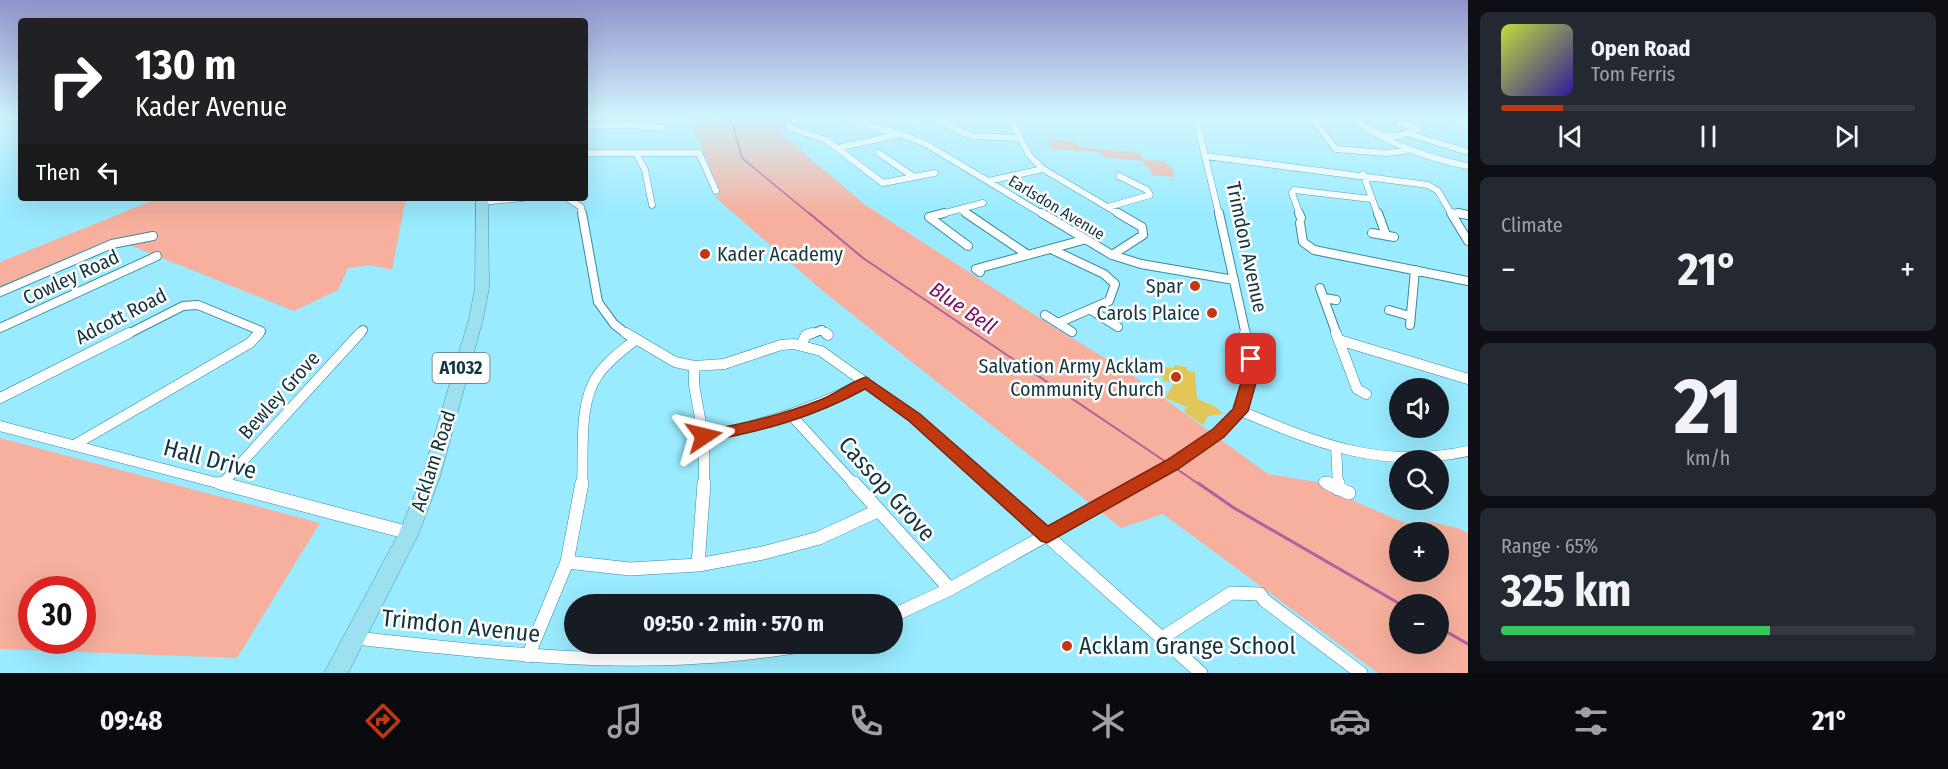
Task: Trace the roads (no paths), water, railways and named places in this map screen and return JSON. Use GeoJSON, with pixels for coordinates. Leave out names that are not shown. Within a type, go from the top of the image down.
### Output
{"type":"FeatureCollection","features":[{"type":"Feature","properties":{"kind":"main road","name":"Acklam Road"},"geometry":{"type":"LineString","coordinates":[[336,673],[409,533],[431,477],[476,319],[482,288],[482,201]]}},
{"type":"Feature","properties":{"kind":"street"},"geometry":{"type":"LineString","coordinates":[[840,149],[883,183],[934,172]]}},
{"type":"Feature","properties":{"kind":"street","name":"Earlsdon Avenue"},"geometry":{"type":"LineString","coordinates":[[935,149],[1083,240],[1112,255],[1141,264],[1234,280]]}},
{"type":"Feature","properties":{"kind":"street"},"geometry":{"type":"LineString","coordinates":[[1026,149],[1042,169],[1138,224],[1144,232],[1112,255]]}},
{"type":"Feature","properties":{"kind":"street","name":"Trimdon Avenue"},"geometry":{"type":"LineString","coordinates":[[903,611],[950,589],[1047,536],[1190,454],[1218,433],[1240,411],[1250,376],[1251,359],[1204,149]]}},
{"type":"Feature","properties":{"kind":"street"},"geometry":{"type":"LineString","coordinates":[[1336,149],[1387,153],[1405,151]]}},
{"type":"Feature","properties":{"kind":"street"},"geometry":{"type":"LineString","coordinates":[[1402,149],[1468,166]]}},
{"type":"Feature","properties":{"kind":"street"},"geometry":{"type":"LineString","coordinates":[[1460,149],[1465,151]]}},
{"type":"Feature","properties":{"kind":"street"},"geometry":{"type":"LineString","coordinates":[[588,153],[699,153],[716,191]]}},
{"type":"Feature","properties":{"kind":"street"},"geometry":{"type":"LineString","coordinates":[[636,153],[645,170],[652,205]]}},
{"type":"Feature","properties":{"kind":"street"},"geometry":{"type":"LineString","coordinates":[[879,153],[914,177]]}},
{"type":"Feature","properties":{"kind":"street"},"geometry":{"type":"LineString","coordinates":[[1206,156],[1363,174],[1432,186],[1438,191],[1468,241]]}},
{"type":"Feature","properties":{"kind":"street"},"geometry":{"type":"LineString","coordinates":[[988,181],[1042,169]]}},
{"type":"Feature","properties":{"kind":"street"},"geometry":{"type":"LineString","coordinates":[[1363,174],[1371,199],[1390,236],[1372,233]]}},
{"type":"Feature","properties":{"kind":"street"},"geometry":{"type":"LineString","coordinates":[[1108,207],[1150,195],[1120,176]]}},
{"type":"Feature","properties":{"kind":"street"},"geometry":{"type":"LineString","coordinates":[[1371,199],[1304,189],[1294,190],[1292,193],[1301,221],[1303,242],[1311,249],[1468,281]]}},
{"type":"Feature","properties":{"kind":"street"},"geometry":{"type":"LineString","coordinates":[[572,201],[581,207],[598,302],[614,324],[635,340],[675,362],[694,366],[723,364],[781,345],[801,345],[821,351],[915,418],[1200,673]]}},
{"type":"Feature","properties":{"kind":"street"},"geometry":{"type":"LineString","coordinates":[[967,243],[929,217],[983,203]]}},
{"type":"Feature","properties":{"kind":"street"},"geometry":{"type":"LineString","coordinates":[[960,209],[1028,255]]}},
{"type":"Feature","properties":{"kind":"street"},"geometry":{"type":"LineString","coordinates":[[1451,212],[1468,215]]}},
{"type":"Feature","properties":{"kind":"street"},"geometry":{"type":"LineString","coordinates":[[0,292],[112,244],[133,238],[153,236]]}},
{"type":"Feature","properties":{"kind":"street"},"geometry":{"type":"LineString","coordinates":[[976,269],[1083,240]]}},
{"type":"Feature","properties":{"kind":"street"},"geometry":{"type":"LineString","coordinates":[[1051,249],[1113,280],[1115,284],[1112,298],[1091,310],[1058,323]]}},
{"type":"Feature","properties":{"kind":"street","name":"Cowley Road"},"geometry":{"type":"LineString","coordinates":[[0,328],[157,256]]}},
{"type":"Feature","properties":{"kind":"street"},"geometry":{"type":"LineString","coordinates":[[1389,310],[1410,320],[1415,270]]}},
{"type":"Feature","properties":{"kind":"street"},"geometry":{"type":"LineString","coordinates":[[1320,288],[1361,392],[1345,387]]}},
{"type":"Feature","properties":{"kind":"street"},"geometry":{"type":"LineString","coordinates":[[1324,298],[1336,300]]}},
{"type":"Feature","properties":{"kind":"street","name":"Adcott Road"},"geometry":{"type":"LineString","coordinates":[[0,398],[183,306],[198,305],[261,331],[250,343],[76,444]]}},
{"type":"Feature","properties":{"kind":"street"},"geometry":{"type":"LineString","coordinates":[[1091,310],[1118,327]]}},
{"type":"Feature","properties":{"kind":"street"},"geometry":{"type":"LineString","coordinates":[[1045,315],[1072,332]]}},
{"type":"Feature","properties":{"kind":"street","name":"Bewley Grove"},"geometry":{"type":"LineString","coordinates":[[222,484],[363,330]]}},
{"type":"Feature","properties":{"kind":"street"},"geometry":{"type":"LineString","coordinates":[[801,345],[806,335],[822,330],[828,335]]}},
{"type":"Feature","properties":{"kind":"street"},"geometry":{"type":"LineString","coordinates":[[528,656],[567,562],[582,493],[585,413],[588,395],[596,377],[605,366],[635,340]]}},
{"type":"Feature","properties":{"kind":"street"},"geometry":{"type":"LineString","coordinates":[[1339,340],[1468,379]]}},
{"type":"Feature","properties":{"kind":"street"},"geometry":{"type":"LineString","coordinates":[[694,366],[692,379],[704,436],[705,481],[698,565]]}},
{"type":"Feature","properties":{"kind":"street"},"geometry":{"type":"LineString","coordinates":[[704,436],[748,429],[793,417],[830,402],[866,382]]}},
{"type":"Feature","properties":{"kind":"street"},"geometry":{"type":"LineString","coordinates":[[1240,411],[1306,438],[1371,454],[1412,459],[1453,456],[1468,451]]}},
{"type":"Feature","properties":{"kind":"street","name":"Cassop Grove"},"geometry":{"type":"LineString","coordinates":[[793,417],[950,589]]}},
{"type":"Feature","properties":{"kind":"street","name":"Hall Drive"},"geometry":{"type":"LineString","coordinates":[[0,426],[76,444],[409,533]]}},
{"type":"Feature","properties":{"kind":"street"},"geometry":{"type":"LineString","coordinates":[[1324,482],[1344,491],[1336,447]]}},
{"type":"Feature","properties":{"kind":"street"},"geometry":{"type":"LineString","coordinates":[[567,562],[630,569],[698,565],[763,553],[819,538],[878,511]]}},
{"type":"Feature","properties":{"kind":"street"},"geometry":{"type":"LineString","coordinates":[[1162,638],[1230,593],[1260,594],[1264,600],[1361,673]]}},
{"type":"Feature","properties":{"kind":"street","name":"Trimdon Avenue"},"geometry":{"type":"LineString","coordinates":[[355,638],[617,668],[770,654]]}},
{"type":"Feature","properties":{"kind":"waterway","name":"Blue Bell"},"geometry":{"type":"LineString","coordinates":[[740,149],[742,158],[811,215]]}},
{"type":"Feature","properties":{"kind":"waterway","name":"Blue Bell"},"geometry":{"type":"LineString","coordinates":[[809,213],[863,258],[1169,464]]}},
{"type":"Feature","properties":{"kind":"waterway","name":"Blue Bell"},"geometry":{"type":"LineString","coordinates":[[1174,467],[1200,485]]}},
{"type":"Feature","properties":{"kind":"waterway","name":"Blue Bell"},"geometry":{"type":"LineString","coordinates":[[1198,483],[1234,508],[1389,598]]}},
{"type":"Feature","properties":{"kind":"waterway","name":"Blue Bell"},"geometry":{"type":"LineString","coordinates":[[1449,633],[1468,644]]}},
{"type":"Feature","properties":{"kind":"place","name":"Kader Academy"},"geometry":{"type":"Point","coordinates":[705,254]}},
{"type":"Feature","properties":{"kind":"place","name":"Spar"},"geometry":{"type":"Point","coordinates":[1195,286]}},
{"type":"Feature","properties":{"kind":"place","name":"Carols Plaice"},"geometry":{"type":"Point","coordinates":[1212,313]}},
{"type":"Feature","properties":{"kind":"place","name":"Salvation Army Acklam Community Church"},"geometry":{"type":"Point","coordinates":[1176,377]}},
{"type":"Feature","properties":{"kind":"place","name":"Acklam Grange School"},"geometry":{"type":"Point","coordinates":[1067,646]}}]}
